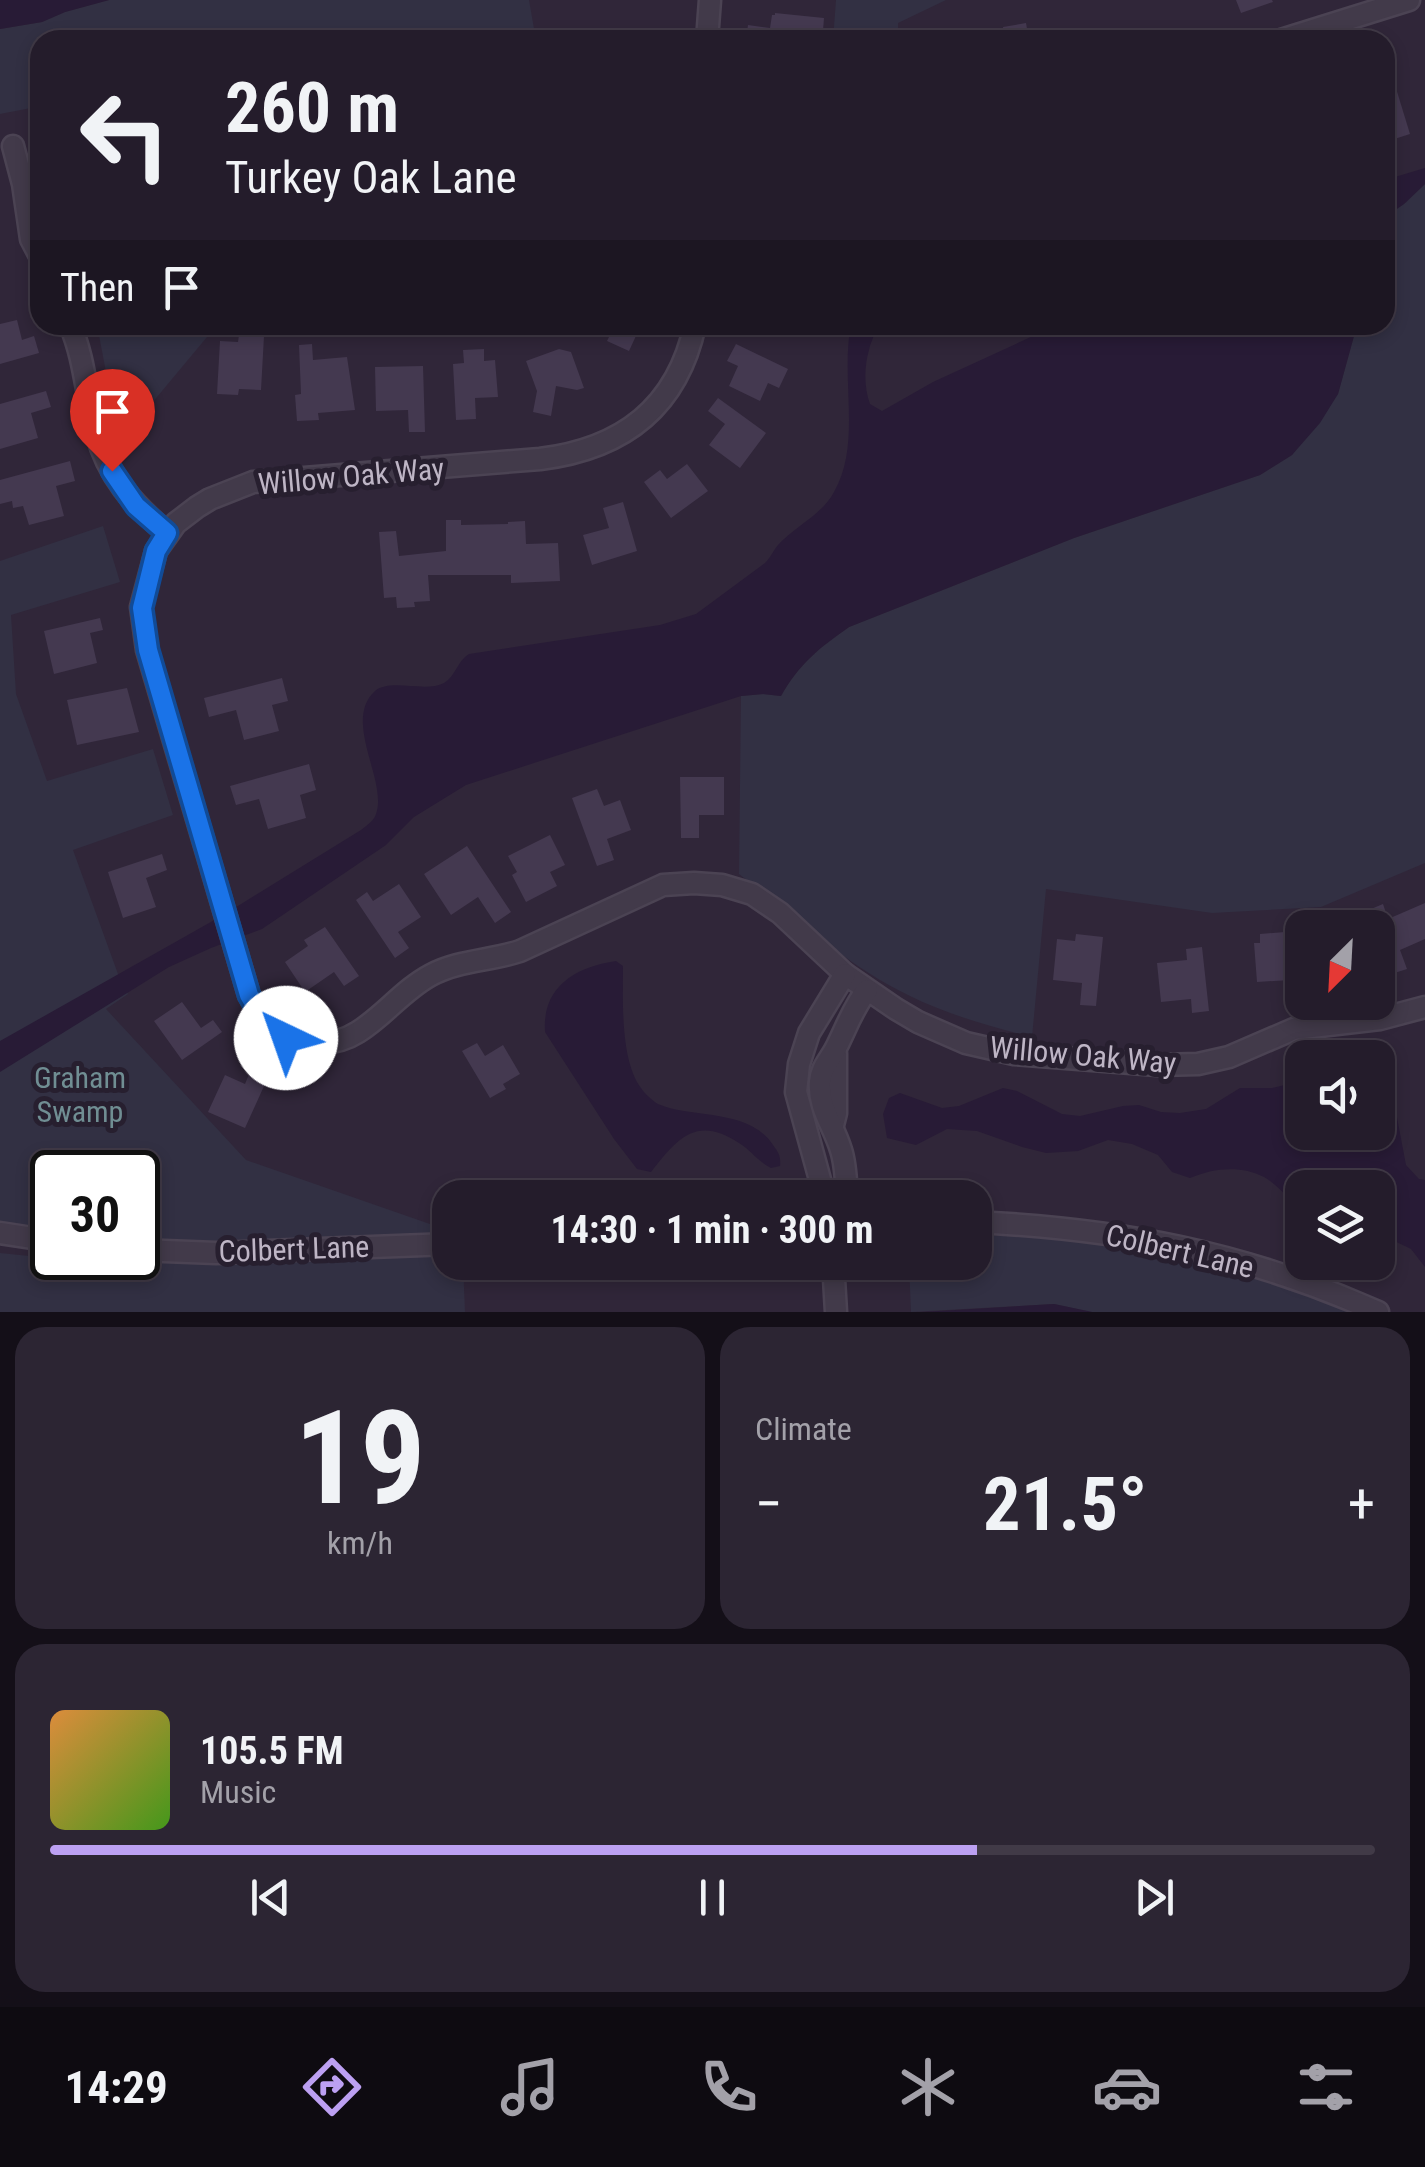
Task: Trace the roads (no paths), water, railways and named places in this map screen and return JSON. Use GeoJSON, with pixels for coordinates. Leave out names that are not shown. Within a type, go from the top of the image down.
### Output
{"type":"FeatureCollection","features":[{"type":"Feature","properties":{"kind":"street"},"geometry":{"type":"LineString","coordinates":[[708,30],[710,0]]}},
{"type":"Feature","properties":{"kind":"street"},"geometry":{"type":"LineString","coordinates":[[1313,30],[1408,0]]}},
{"type":"Feature","properties":{"kind":"street"},"geometry":{"type":"LineString","coordinates":[[13,146],[30,231]]}},
{"type":"Feature","properties":{"kind":"street"},"geometry":{"type":"LineString","coordinates":[[74,335],[96,435],[112,471],[136,506],[167,533]]}},
{"type":"Feature","properties":{"kind":"street","name":"Willow Oak Way"},"geometry":{"type":"LineString","coordinates":[[693,335],[684,361],[662,396],[634,426],[601,445],[540,459],[253,482],[210,499],[167,533],[156,551],[142,608],[148,650],[249,995],[264,1021],[286,1038],[334,1042],[357,1033],[432,974],[464,962],[496,959],[520,951],[663,885],[694,883],[722,884],[752,894],[780,913],[867,990],[918,1022],[990,1049],[1040,1057],[1198,1064],[1294,1030],[1380,1019],[1425,1007]]}},
{"type":"Feature","properties":{"kind":"street"},"geometry":{"type":"LineString","coordinates":[[819,1180],[796,1092],[799,1064],[810,1033],[845,974]]}},
{"type":"Feature","properties":{"kind":"street"},"geometry":{"type":"LineString","coordinates":[[845,1180],[842,1152],[832,1126],[836,1112],[836,1048],[848,1018],[867,990]]}},
{"type":"Feature","properties":{"kind":"street","name":"Colbert Lane"},"geometry":{"type":"LineString","coordinates":[[992,1223],[1083,1230],[1169,1243],[1288,1276],[1378,1312]]}},
{"type":"Feature","properties":{"kind":"street"},"geometry":{"type":"LineString","coordinates":[[0,1233],[30,1237]]}},
{"type":"Feature","properties":{"kind":"street","name":"Colbert Lane"},"geometry":{"type":"LineString","coordinates":[[160,1251],[216,1253],[432,1245]]}},
{"type":"Feature","properties":{"kind":"street"},"geometry":{"type":"LineString","coordinates":[[833,1280],[836,1312]]}},
{"type":"Feature","properties":{"kind":"park label","name":"Graham Swamp"},"geometry":{"type":"Point","coordinates":[80,1094]}}]}
